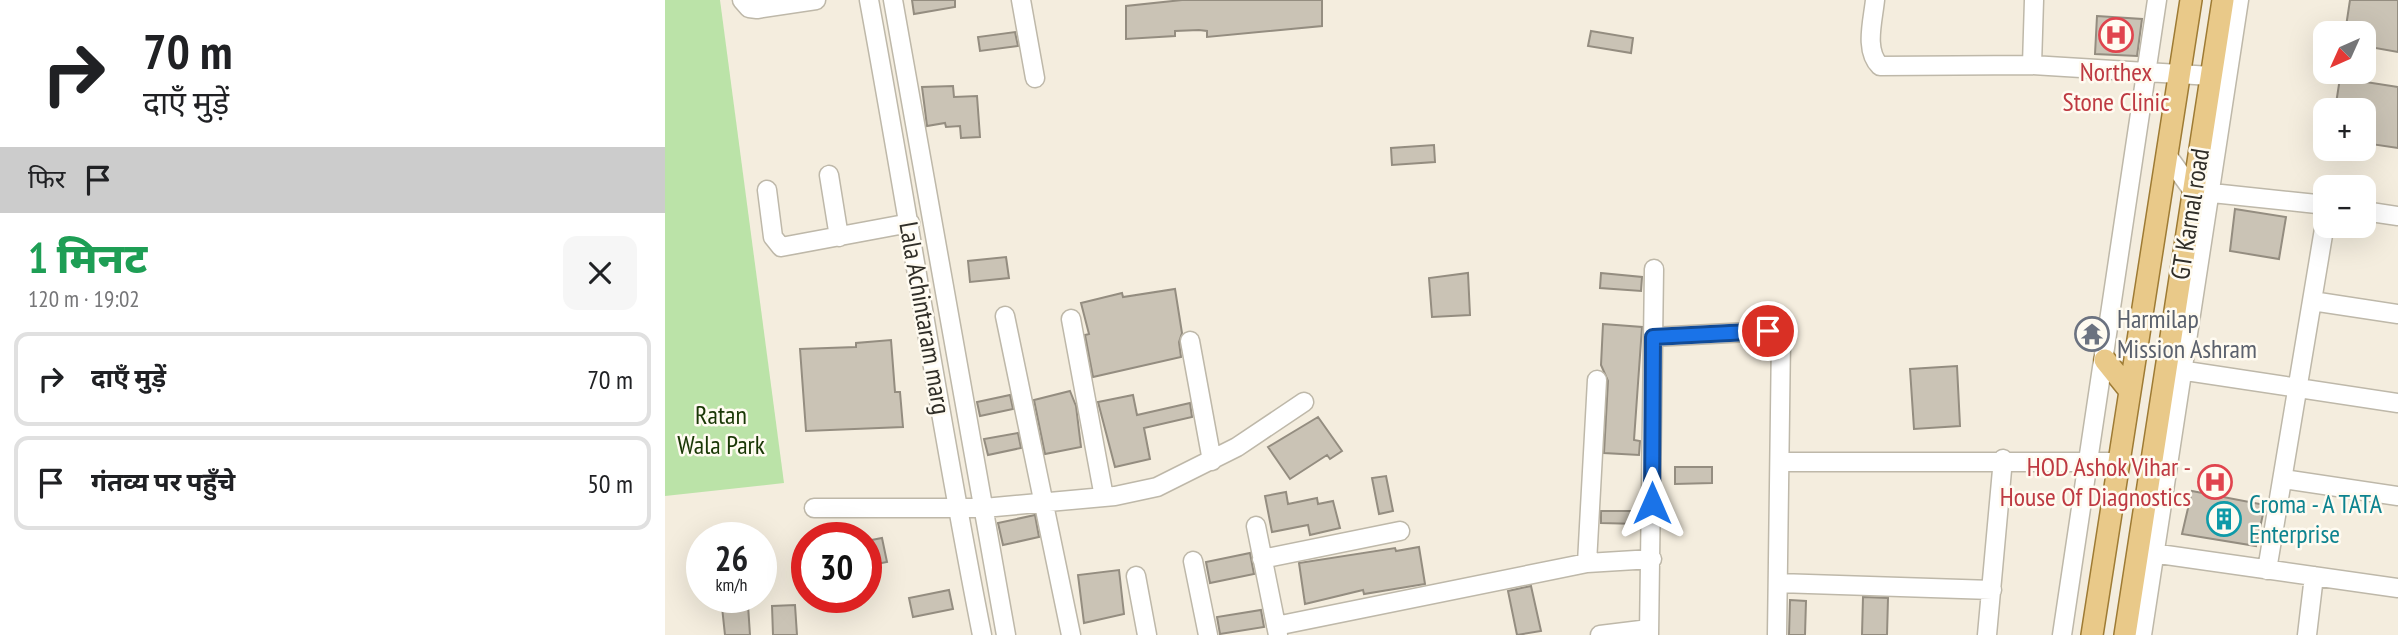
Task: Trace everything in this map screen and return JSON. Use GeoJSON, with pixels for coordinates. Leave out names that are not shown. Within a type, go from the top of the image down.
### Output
{"type":"FeatureCollection","features":[{"type":"Feature","properties":{"kind":"main road"},"geometry":{"type":"LineString","coordinates":[[2092,635],[2191,0]]}},
{"type":"Feature","properties":{"kind":"main road","name":"GT Karnal road"},"geometry":{"type":"LineString","coordinates":[[2125,635],[2146,552],[2202,192],[2211,76],[2223,0]]}},
{"type":"Feature","properties":{"kind":"main road"},"geometry":{"type":"LineString","coordinates":[[2105,360],[2130,391]]}},
{"type":"Feature","properties":{"kind":"street"},"geometry":{"type":"LineString","coordinates":[[742,0],[749,8],[757,9],[807,1]]}},
{"type":"Feature","properties":{"kind":"street","name":"Lala Achintaram marg"},"geometry":{"type":"LineString","coordinates":[[869,0],[957,508],[982,635]]}},
{"type":"Feature","properties":{"kind":"street","name":"Lala Achintaram marg"},"geometry":{"type":"LineString","coordinates":[[893,0],[1006,635]]}},
{"type":"Feature","properties":{"kind":"street"},"geometry":{"type":"LineString","coordinates":[[1021,0],[1035,78]]}},
{"type":"Feature","properties":{"kind":"street"},"geometry":{"type":"LineString","coordinates":[[1875,0],[1871,50],[1880,66],[2032,65],[2211,76]]}},
{"type":"Feature","properties":{"kind":"street"},"geometry":{"type":"LineString","coordinates":[[2032,65],[2034,0]]}},
{"type":"Feature","properties":{"kind":"street"},"geometry":{"type":"LineString","coordinates":[[2062,635],[2157,0]]}},
{"type":"Feature","properties":{"kind":"street"},"geometry":{"type":"LineString","coordinates":[[2202,192],[2239,0]]}},
{"type":"Feature","properties":{"kind":"street"},"geometry":{"type":"LineString","coordinates":[[2167,155],[2202,192],[2313,204]]}},
{"type":"Feature","properties":{"kind":"street"},"geometry":{"type":"LineString","coordinates":[[829,175],[839,237]]}},
{"type":"Feature","properties":{"kind":"street"},"geometry":{"type":"LineString","coordinates":[[767,190],[773,237],[781,247],[909,223]]}},
{"type":"Feature","properties":{"kind":"street"},"geometry":{"type":"LineString","coordinates":[[2376,213],[2398,216]]}},
{"type":"Feature","properties":{"kind":"street"},"geometry":{"type":"LineString","coordinates":[[2267,570],[2322,238]]}},
{"type":"Feature","properties":{"kind":"street"},"geometry":{"type":"LineString","coordinates":[[1600,635],[1649,632],[1654,269]]}},
{"type":"Feature","properties":{"kind":"street"},"geometry":{"type":"LineString","coordinates":[[2312,301],[2398,314]]}},
{"type":"Feature","properties":{"kind":"street"},"geometry":{"type":"LineString","coordinates":[[1005,316],[1071,635]]}},
{"type":"Feature","properties":{"kind":"street"},"geometry":{"type":"LineString","coordinates":[[1071,318],[1104,497]]}},
{"type":"Feature","properties":{"kind":"street"},"geometry":{"type":"LineString","coordinates":[[1653,337],[1776,333],[1783,346],[1777,635]]}},
{"type":"Feature","properties":{"kind":"street"},"geometry":{"type":"LineString","coordinates":[[1190,341],[1212,461]]}},
{"type":"Feature","properties":{"kind":"street"},"geometry":{"type":"LineString","coordinates":[[2174,370],[2398,403]]}},
{"type":"Feature","properties":{"kind":"street"},"geometry":{"type":"LineString","coordinates":[[1587,563],[1597,380]]}},
{"type":"Feature","properties":{"kind":"street"},"geometry":{"type":"LineString","coordinates":[[814,508],[984,508],[1104,497],[1157,487],[1212,461],[1304,402]]}},
{"type":"Feature","properties":{"kind":"street"},"geometry":{"type":"LineString","coordinates":[[1781,462],[2003,459],[2117,462]]}},
{"type":"Feature","properties":{"kind":"street"},"geometry":{"type":"LineString","coordinates":[[1987,635],[2003,459]]}},
{"type":"Feature","properties":{"kind":"street"},"geometry":{"type":"LineString","coordinates":[[2283,479],[2398,496]]}},
{"type":"Feature","properties":{"kind":"street"},"geometry":{"type":"LineString","coordinates":[[1256,526],[1277,630],[1587,563],[1652,559]]}},
{"type":"Feature","properties":{"kind":"street"},"geometry":{"type":"LineString","coordinates":[[1262,559],[1400,531]]}},
{"type":"Feature","properties":{"kind":"street"},"geometry":{"type":"LineString","coordinates":[[2142,635],[2146,552],[2398,588]]}},
{"type":"Feature","properties":{"kind":"street"},"geometry":{"type":"LineString","coordinates":[[1193,561],[1208,635]]}},
{"type":"Feature","properties":{"kind":"street"},"geometry":{"type":"LineString","coordinates":[[1136,576],[1147,635]]}},
{"type":"Feature","properties":{"kind":"street"},"geometry":{"type":"LineString","coordinates":[[2307,635],[2314,576]]}},
{"type":"Feature","properties":{"kind":"street"},"geometry":{"type":"LineString","coordinates":[[1778,583],[1992,590]]}},
{"type":"Feature","properties":{"kind":"green space","name":"Ratan Wala Park"},"geometry":{"type":"Polygon","coordinates":[[[665,0],[720,0],[784,483],[665,496],[665,0]]]}},
{"type":"Feature","properties":{"kind":"building"},"geometry":{"type":"Polygon","coordinates":[[[912,0],[955,0],[955,7],[914,14],[912,0]]]}},
{"type":"Feature","properties":{"kind":"building"},"geometry":{"type":"Polygon","coordinates":[[[1182,0],[1322,0],[1322,26],[1207,37],[1207,31],[1175,31],[1175,36],[1126,39],[1126,6],[1182,0]]]}},
{"type":"Feature","properties":{"kind":"building"},"geometry":{"type":"Polygon","coordinates":[[[2350,0],[2398,0],[2398,52],[2377,48],[2377,21],[2347,21],[2350,0]]]}},
{"type":"Feature","properties":{"kind":"building"},"geometry":{"type":"Polygon","coordinates":[[[2097,16],[2142,19],[2137,56],[2095,54],[2097,16]]]}},
{"type":"Feature","properties":{"kind":"building"},"geometry":{"type":"Polygon","coordinates":[[[1591,31],[1633,38],[1631,53],[1588,46],[1591,31]]]}},
{"type":"Feature","properties":{"kind":"building"},"geometry":{"type":"Polygon","coordinates":[[[1015,32],[1018,46],[980,51],[978,37],[1015,32]]]}},
{"type":"Feature","properties":{"kind":"building"},"geometry":{"type":"Polygon","coordinates":[[[2339,84],[2377,84],[2398,87],[2398,148],[2376,145],[2376,98],[2337,98],[2339,84]]]}},
{"type":"Feature","properties":{"kind":"building"},"geometry":{"type":"Polygon","coordinates":[[[953,86],[954,97],[977,96],[980,137],[961,138],[960,126],[946,127],[945,123],[927,126],[922,87],[953,86]]]}},
{"type":"Feature","properties":{"kind":"building"},"geometry":{"type":"Polygon","coordinates":[[[1434,145],[1435,162],[1392,165],[1391,148],[1434,145]]]}},
{"type":"Feature","properties":{"kind":"building"},"geometry":{"type":"Polygon","coordinates":[[[2235,209],[2286,217],[2279,259],[2230,251],[2235,209]]]}},
{"type":"Feature","properties":{"kind":"building"},"geometry":{"type":"Polygon","coordinates":[[[1006,257],[1009,278],[970,282],[968,261],[1006,257]]]}},
{"type":"Feature","properties":{"kind":"building"},"geometry":{"type":"Polygon","coordinates":[[[1468,273],[1470,315],[1432,317],[1429,278],[1468,273]]]}},
{"type":"Feature","properties":{"kind":"building"},"geometry":{"type":"Polygon","coordinates":[[[1601,273],[1642,277],[1641,291],[1600,288],[1601,273]]]}},
{"type":"Feature","properties":{"kind":"building"},"geometry":{"type":"Polygon","coordinates":[[[1175,289],[1182,333],[1179,342],[1181,357],[1093,377],[1085,335],[1089,334],[1081,303],[1122,293],[1123,297],[1175,289]]]}},
{"type":"Feature","properties":{"kind":"building"},"geometry":{"type":"Polygon","coordinates":[[[1603,324],[1642,327],[1634,440],[1640,441],[1639,455],[1604,453],[1608,381],[1601,365],[1603,324]]]}},
{"type":"Feature","properties":{"kind":"building"},"geometry":{"type":"Polygon","coordinates":[[[891,340],[895,392],[900,392],[903,427],[806,431],[800,349],[856,347],[856,343],[891,340]]]}},
{"type":"Feature","properties":{"kind":"building"},"geometry":{"type":"Polygon","coordinates":[[[1957,366],[1960,426],[1914,429],[1910,369],[1957,366]]]}},
{"type":"Feature","properties":{"kind":"building"},"geometry":{"type":"Polygon","coordinates":[[[1070,391],[1076,406],[1081,447],[1045,454],[1034,400],[1070,391]]]}},
{"type":"Feature","properties":{"kind":"building"},"geometry":{"type":"Polygon","coordinates":[[[1010,395],[1013,409],[980,416],[977,402],[1010,395]]]}},
{"type":"Feature","properties":{"kind":"building"},"geometry":{"type":"Polygon","coordinates":[[[1133,395],[1137,415],[1190,403],[1192,417],[1144,428],[1150,459],[1115,467],[1098,402],[1133,395]]]}},
{"type":"Feature","properties":{"kind":"building"},"geometry":{"type":"Polygon","coordinates":[[[1318,417],[1342,451],[1330,459],[1327,455],[1290,479],[1268,447],[1318,417]]]}},
{"type":"Feature","properties":{"kind":"building"},"geometry":{"type":"Polygon","coordinates":[[[1018,433],[1021,448],[988,455],[984,439],[1018,433]]]}},
{"type":"Feature","properties":{"kind":"building"},"geometry":{"type":"Polygon","coordinates":[[[1675,467],[1712,467],[1712,483],[1675,484],[1675,467]]]}},
{"type":"Feature","properties":{"kind":"building"},"geometry":{"type":"Polygon","coordinates":[[[1386,476],[1393,511],[1379,514],[1372,478],[1386,476]]]}},
{"type":"Feature","properties":{"kind":"building","name":"Croma - A TATA Enterprise"},"geometry":{"type":"Polygon","coordinates":[[[2192,491],[2265,505],[2256,546],[2182,534],[2192,491]]]}},
{"type":"Feature","properties":{"kind":"building"},"geometry":{"type":"Polygon","coordinates":[[[1286,492],[1288,504],[1317,498],[1318,504],[1333,501],[1340,528],[1310,535],[1308,525],[1272,532],[1265,496],[1286,492]]]}},
{"type":"Feature","properties":{"kind":"building"},"geometry":{"type":"Polygon","coordinates":[[[1601,511],[1639,511],[1639,524],[1601,523],[1601,511]]]}},
{"type":"Feature","properties":{"kind":"building"},"geometry":{"type":"Polygon","coordinates":[[[1035,515],[1039,537],[1003,545],[998,523],[1035,515]]]}},
{"type":"Feature","properties":{"kind":"building"},"geometry":{"type":"Polygon","coordinates":[[[882,538],[887,562],[882,563],[882,538]]]}},
{"type":"Feature","properties":{"kind":"building"},"geometry":{"type":"Polygon","coordinates":[[[1419,547],[1425,584],[1364,594],[1363,590],[1305,604],[1299,563],[1395,548],[1396,551],[1419,547]]]}},
{"type":"Feature","properties":{"kind":"building"},"geometry":{"type":"Polygon","coordinates":[[[1250,553],[1254,574],[1210,583],[1206,562],[1250,553]]]}},
{"type":"Feature","properties":{"kind":"building"},"geometry":{"type":"Polygon","coordinates":[[[1119,570],[1124,614],[1084,623],[1078,575],[1119,570]]]}},
{"type":"Feature","properties":{"kind":"building"},"geometry":{"type":"Polygon","coordinates":[[[1531,586],[1541,631],[1517,635],[1508,591],[1531,586]]]}},
{"type":"Feature","properties":{"kind":"building"},"geometry":{"type":"Polygon","coordinates":[[[949,590],[953,609],[913,617],[909,598],[949,590]]]}},
{"type":"Feature","properties":{"kind":"building"},"geometry":{"type":"Polygon","coordinates":[[[1863,597],[1888,598],[1887,635],[1862,635],[1863,597]]]}},
{"type":"Feature","properties":{"kind":"building"},"geometry":{"type":"Polygon","coordinates":[[[1790,600],[1806,601],[1805,635],[1789,635],[1790,600]]]}},
{"type":"Feature","properties":{"kind":"building"},"geometry":{"type":"Polygon","coordinates":[[[791,605],[791,613],[796,613],[797,635],[773,635],[772,613],[777,613],[777,606],[791,605]]]}},
{"type":"Feature","properties":{"kind":"building"},"geometry":{"type":"Polygon","coordinates":[[[1261,610],[1264,627],[1220,634],[1217,617],[1261,610]]]}},
{"type":"Feature","properties":{"kind":"building"},"geometry":{"type":"Polygon","coordinates":[[[723,613],[749,613],[750,635],[725,635],[723,613]]]}},
{"type":"Feature","properties":{"kind":"place","name":"Northex Stone Clinic"},"geometry":{"type":"Point","coordinates":[2116,35]}},
{"type":"Feature","properties":{"kind":"place","name":"Harmilap Mission Ashram"},"geometry":{"type":"Point","coordinates":[2092,334]}},
{"type":"Feature","properties":{"kind":"place","name":"HOD Ashok Vihar - House Of Diagnostics"},"geometry":{"type":"Point","coordinates":[2215,482]}},
{"type":"Feature","properties":{"kind":"place","name":"Croma - A TATA Enterprise"},"geometry":{"type":"Point","coordinates":[2224,519]}},
{"type":"Feature","properties":{"kind":"route"},"geometry":{"type":"LineString","coordinates":[[1652,503],[1653,337],[1768,331]]}}]}
